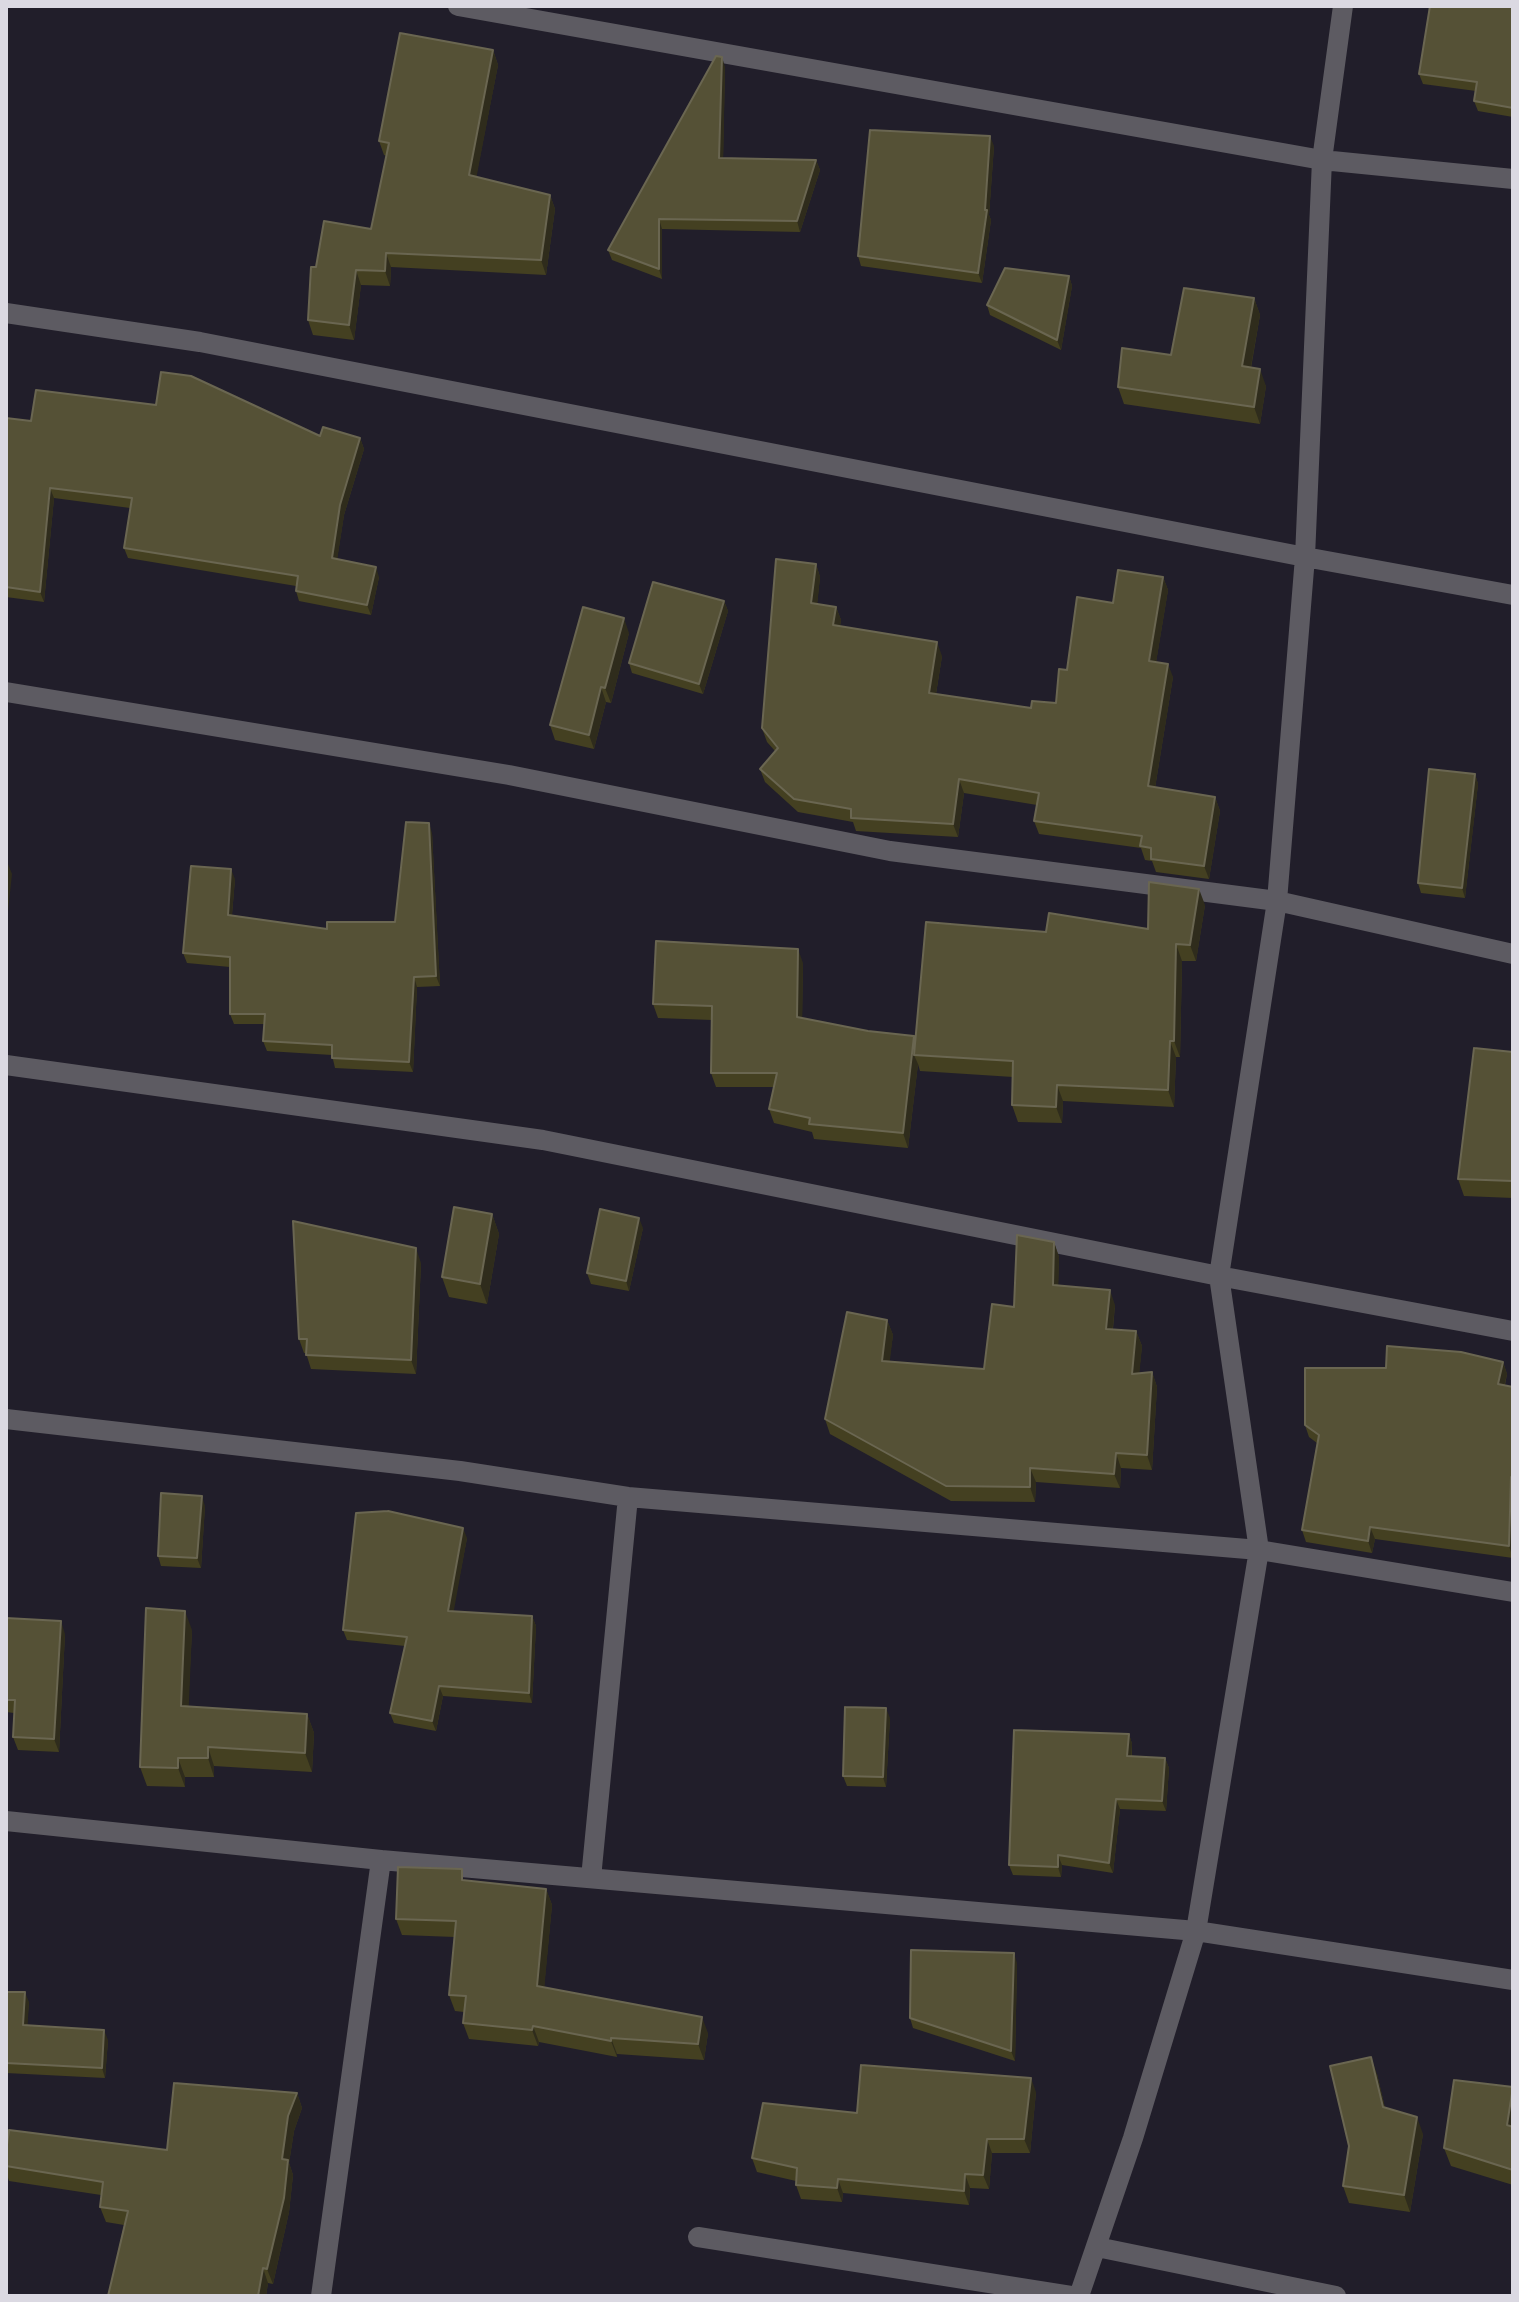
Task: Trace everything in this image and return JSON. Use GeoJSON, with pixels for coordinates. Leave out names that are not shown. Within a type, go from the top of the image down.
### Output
{"type":"FeatureCollection","features":[{"type":"Feature","properties":{"kind":"street"},"geometry":{"type":"LineString","coordinates":[[458,6],[1322,160],[1513,179]]}},
{"type":"Feature","properties":{"kind":"street"},"geometry":{"type":"LineString","coordinates":[[1079,2296],[1138,2123],[1196,1931],[1259,1550],[1219,1276],[1277,901],[1305,557],[1322,160],[1343,6]]}},
{"type":"Feature","properties":{"kind":"street"},"geometry":{"type":"LineString","coordinates":[[6,313],[200,342],[1513,595]]}},
{"type":"Feature","properties":{"kind":"street"},"geometry":{"type":"LineString","coordinates":[[6,692],[509,775],[890,851],[1277,901],[1513,954]]}},
{"type":"Feature","properties":{"kind":"street"},"geometry":{"type":"LineString","coordinates":[[6,1065],[543,1140],[1219,1276],[1513,1331]]}},
{"type":"Feature","properties":{"kind":"street"},"geometry":{"type":"LineString","coordinates":[[6,1419],[460,1471],[628,1497],[1259,1550],[1513,1592]]}},
{"type":"Feature","properties":{"kind":"street"},"geometry":{"type":"LineString","coordinates":[[591,1878],[628,1497]]}},
{"type":"Feature","properties":{"kind":"street"},"geometry":{"type":"LineString","coordinates":[[6,1821],[381,1860],[1196,1931],[1513,1980]]}},
{"type":"Feature","properties":{"kind":"street"},"geometry":{"type":"LineString","coordinates":[[321,2296],[381,1860]]}},
{"type":"Feature","properties":{"kind":"street"},"geometry":{"type":"LineString","coordinates":[[698,2237],[1071,2296]]}},
{"type":"Feature","properties":{"kind":"street"},"geometry":{"type":"LineString","coordinates":[[1097,2247],[1336,2296]]}},
{"type":"Feature","properties":{"kind":"building"},"geometry":{"type":"Polygon","coordinates":[[[1430,6],[1513,6],[1513,108],[1474,101],[1477,82],[1419,74],[1430,6]]]}},
{"type":"Feature","properties":{"kind":"building"},"geometry":{"type":"Polygon","coordinates":[[[400,33],[493,50],[469,175],[550,195],[541,260],[386,253],[385,271],[356,270],[349,325],[308,320],[311,267],[316,267],[324,221],[371,229],[389,143],[379,141],[400,33]]]}},
{"type":"Feature","properties":{"kind":"building"},"geometry":{"type":"Polygon","coordinates":[[[716,56],[722,57],[719,158],[816,160],[797,221],[659,219],[659,269],[608,250],[716,56]]]}},
{"type":"Feature","properties":{"kind":"building"},"geometry":{"type":"Polygon","coordinates":[[[870,130],[990,136],[987,210],[978,273],[858,256],[870,130]]]}},
{"type":"Feature","properties":{"kind":"building"},"geometry":{"type":"Polygon","coordinates":[[[1005,268],[1069,276],[1057,340],[987,305],[1005,268]]]}},
{"type":"Feature","properties":{"kind":"building"},"geometry":{"type":"Polygon","coordinates":[[[1184,288],[1254,298],[1242,366],[1260,369],[1254,407],[1118,387],[1122,348],[1171,355],[1184,288]]]}},
{"type":"Feature","properties":{"kind":"building"},"geometry":{"type":"Polygon","coordinates":[[[161,372],[191,376],[320,436],[323,427],[360,438],[340,505],[332,558],[376,567],[367,605],[296,591],[298,576],[124,548],[132,498],[50,488],[40,592],[6,587],[6,418],[31,421],[36,390],[156,405],[161,372]]]}},
{"type":"Feature","properties":{"kind":"building"},"geometry":{"type":"Polygon","coordinates":[[[776,559],[816,564],[811,603],[836,607],[833,625],[937,642],[929,693],[1031,708],[1032,701],[1056,703],[1059,669],[1067,670],[1077,597],[1113,603],[1118,570],[1163,577],[1149,661],[1168,664],[1148,786],[1215,797],[1204,866],[1151,859],[1151,848],[1140,846],[1142,836],[1034,821],[1039,793],[959,779],[953,824],[851,818],[851,809],[794,799],[760,769],[778,748],[762,728],[776,559]]]}},
{"type":"Feature","properties":{"kind":"building"},"geometry":{"type":"Polygon","coordinates":[[[653,582],[724,601],[699,684],[629,663],[653,582]]]}},
{"type":"Feature","properties":{"kind":"building"},"geometry":{"type":"Polygon","coordinates":[[[583,607],[624,618],[589,735],[550,725],[583,607]]]}},
{"type":"Feature","properties":{"kind":"building"},"geometry":{"type":"Polygon","coordinates":[[[1429,769],[1475,774],[1462,888],[1418,883],[1429,769]]]}},
{"type":"Feature","properties":{"kind":"building"},"geometry":{"type":"Polygon","coordinates":[[[406,822],[429,823],[436,976],[414,977],[409,1062],[332,1058],[332,1045],[263,1041],[265,1014],[230,1014],[230,957],[183,953],[191,866],[231,869],[228,915],[327,929],[327,922],[395,922],[406,822]]]}},
{"type":"Feature","properties":{"kind":"building"},"geometry":{"type":"Polygon","coordinates":[[[1149,882],[1199,889],[1190,945],[1176,944],[1174,1041],[1170,1041],[1168,1090],[1057,1085],[1056,1107],[1012,1105],[1013,1061],[914,1055],[926,922],[1046,932],[1049,913],[1148,929],[1149,882]]]}},
{"type":"Feature","properties":{"kind":"building"},"geometry":{"type":"Polygon","coordinates":[[[656,941],[798,949],[797,1017],[868,1031],[914,1036],[903,1133],[809,1124],[810,1118],[769,1109],[777,1073],[711,1073],[712,1006],[653,1004],[656,941]]]}},
{"type":"Feature","properties":{"kind":"building"},"geometry":{"type":"Polygon","coordinates":[[[1474,1048],[1513,1052],[1513,1181],[1458,1179],[1474,1048]]]}},
{"type":"Feature","properties":{"kind":"building"},"geometry":{"type":"Polygon","coordinates":[[[454,1207],[492,1214],[480,1284],[442,1277],[454,1207]]]}},
{"type":"Feature","properties":{"kind":"building"},"geometry":{"type":"Polygon","coordinates":[[[600,1209],[639,1218],[626,1281],[587,1273],[600,1209]]]}},
{"type":"Feature","properties":{"kind":"building"},"geometry":{"type":"Polygon","coordinates":[[[293,1221],[416,1248],[411,1360],[306,1355],[307,1339],[299,1339],[293,1221]]]}},
{"type":"Feature","properties":{"kind":"building"},"geometry":{"type":"Polygon","coordinates":[[[1017,1235],[1054,1242],[1053,1285],[1110,1290],[1106,1329],[1136,1331],[1132,1374],[1152,1372],[1147,1455],[1116,1453],[1114,1474],[1030,1468],[1030,1487],[946,1486],[825,1419],[847,1312],[887,1320],[882,1361],[984,1369],[992,1304],[1014,1307],[1017,1235]]]}},
{"type":"Feature","properties":{"kind":"building"},"geometry":{"type":"Polygon","coordinates":[[[1387,1346],[1461,1352],[1503,1362],[1498,1384],[1513,1387],[1509,1546],[1370,1527],[1368,1541],[1302,1530],[1319,1435],[1305,1425],[1305,1368],[1386,1368],[1387,1346]]]}},
{"type":"Feature","properties":{"kind":"building"},"geometry":{"type":"Polygon","coordinates":[[[161,1493],[202,1496],[197,1558],[158,1556],[161,1493]]]}},
{"type":"Feature","properties":{"kind":"building"},"geometry":{"type":"Polygon","coordinates":[[[388,1511],[463,1528],[448,1611],[532,1616],[529,1693],[439,1686],[432,1721],[390,1713],[407,1637],[343,1630],[356,1513],[388,1511]]]}},
{"type":"Feature","properties":{"kind":"building"},"geometry":{"type":"Polygon","coordinates":[[[146,1608],[185,1611],[181,1706],[307,1714],[305,1753],[208,1747],[208,1758],[178,1758],[178,1768],[140,1767],[146,1608]]]}},
{"type":"Feature","properties":{"kind":"building"},"geometry":{"type":"Polygon","coordinates":[[[6,1618],[61,1621],[54,1739],[13,1737],[15,1700],[6,1700],[6,1618]]]}},
{"type":"Feature","properties":{"kind":"building"},"geometry":{"type":"Polygon","coordinates":[[[845,1707],[886,1708],[883,1777],[843,1776],[845,1707]]]}},
{"type":"Feature","properties":{"kind":"building"},"geometry":{"type":"Polygon","coordinates":[[[1014,1730],[1129,1734],[1127,1756],[1165,1758],[1162,1801],[1116,1799],[1109,1863],[1058,1855],[1058,1867],[1009,1865],[1014,1730]]]}},
{"type":"Feature","properties":{"kind":"building"},"geometry":{"type":"Polygon","coordinates":[[[398,1867],[462,1869],[462,1880],[546,1889],[537,1986],[702,2017],[698,2044],[611,2038],[611,2041],[533,2026],[532,2030],[463,2023],[466,1996],[449,1995],[456,1921],[396,1919],[398,1867]]]}},
{"type":"Feature","properties":{"kind":"building"},"geometry":{"type":"Polygon","coordinates":[[[911,1950],[1014,1953],[1011,2051],[910,2018],[911,1950]]]}},
{"type":"Feature","properties":{"kind":"building"},"geometry":{"type":"Polygon","coordinates":[[[6,1992],[25,1992],[23,2025],[104,2030],[102,2068],[6,2063],[6,1992]]]}},
{"type":"Feature","properties":{"kind":"building"},"geometry":{"type":"Polygon","coordinates":[[[1371,2057],[1383,2107],[1417,2117],[1404,2195],[1343,2186],[1349,2146],[1330,2066],[1371,2057]]]}},
{"type":"Feature","properties":{"kind":"building"},"geometry":{"type":"Polygon","coordinates":[[[861,2065],[1031,2078],[1024,2139],[987,2139],[983,2175],[965,2174],[964,2191],[838,2179],[837,2188],[796,2185],[797,2168],[752,2158],[763,2103],[857,2113],[861,2065]]]}},
{"type":"Feature","properties":{"kind":"building"},"geometry":{"type":"Polygon","coordinates":[[[1454,2080],[1513,2087],[1507,2125],[1513,2127],[1513,2170],[1444,2148],[1454,2080]]]}},
{"type":"Feature","properties":{"kind":"building"},"geometry":{"type":"Polygon","coordinates":[[[174,2083],[297,2093],[288,2116],[282,2159],[288,2160],[284,2198],[258,2296],[108,2296],[128,2211],[100,2207],[103,2182],[6,2166],[9,2130],[167,2150],[174,2083]]]}}]}
